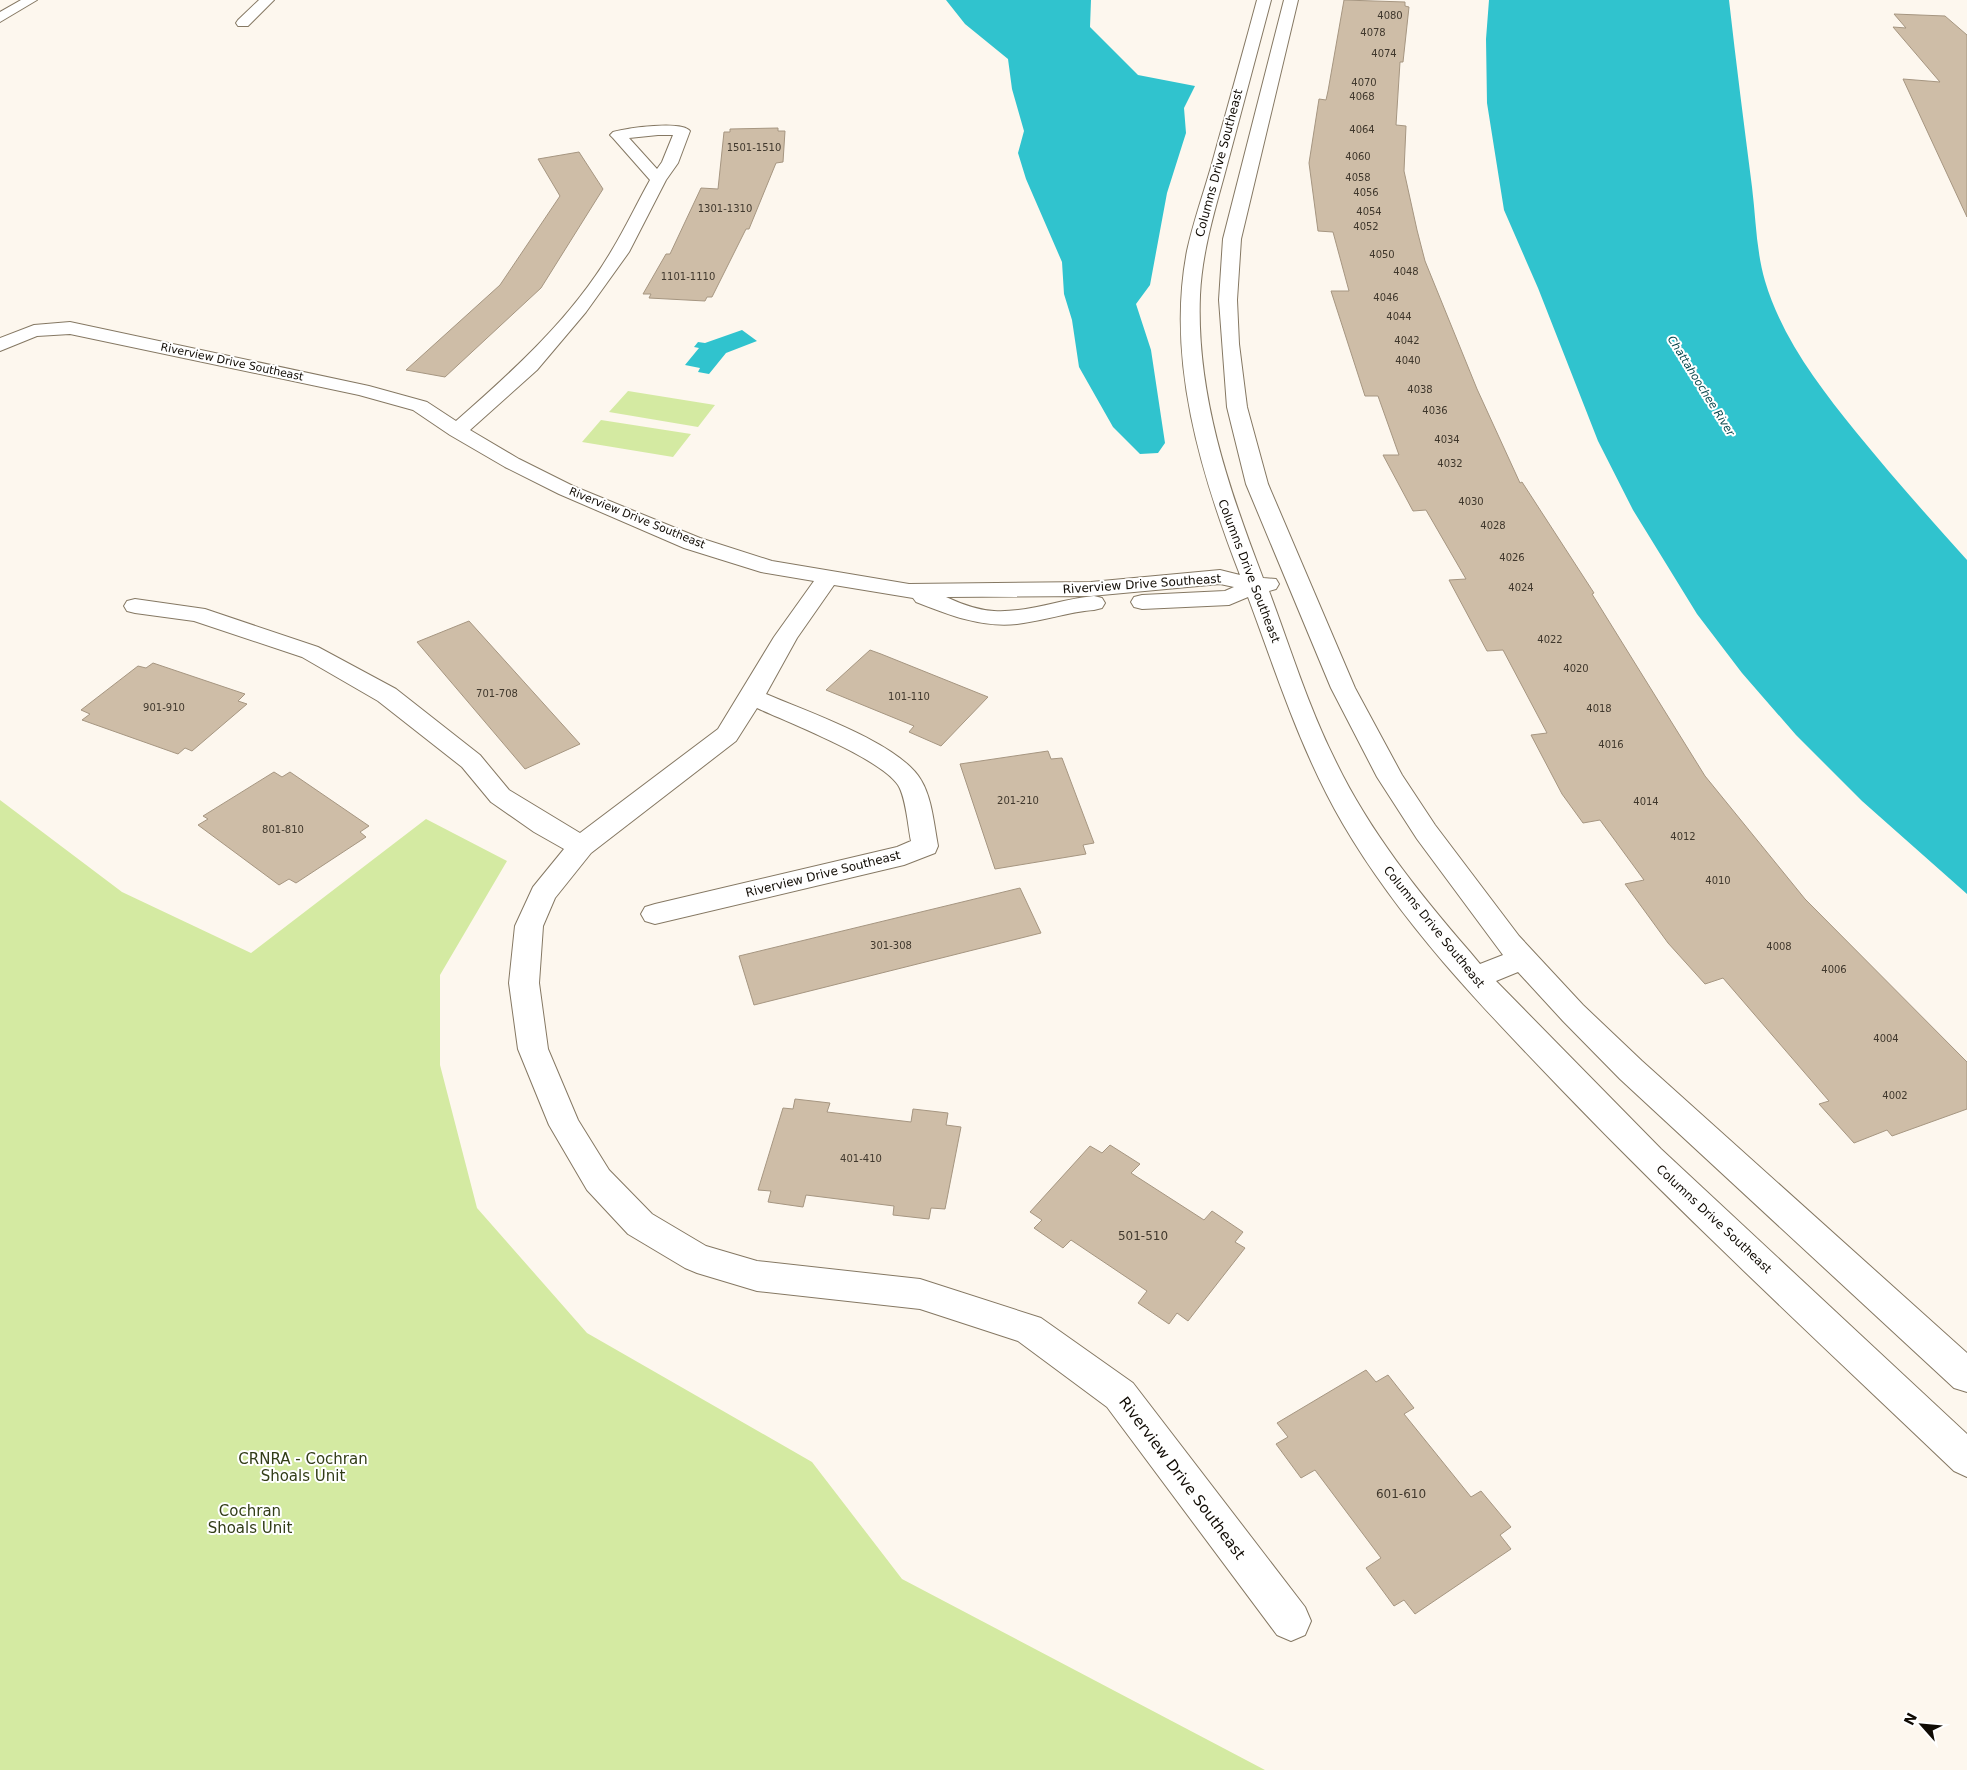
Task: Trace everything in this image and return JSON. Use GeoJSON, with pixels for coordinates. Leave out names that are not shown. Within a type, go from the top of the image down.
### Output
{"type":"FeatureCollection","features":[{"type":"Feature","properties":{"kind":"street"},"geometry":{"type":"LineString","coordinates":[[0,18],[30,0]]}},
{"type":"Feature","properties":{"kind":"street"},"geometry":{"type":"LineString","coordinates":[[244,23],[267,0]]}},
{"type":"Feature","properties":{"kind":"street","name":"Columns Drive Southeast"},"geometry":{"type":"LineString","coordinates":[[1264,0],[1196,251],[1191,298],[1190,342],[1207,450],[1233,534],[1255,585],[1304,723],[1335,787],[1393,880],[1474,978],[1608,1118],[1967,1459]]}},
{"type":"Feature","properties":{"kind":"street"},"geometry":{"type":"LineString","coordinates":[[1290,0],[1232,239],[1228,300],[1230,344],[1237,407],[1257,484],[1343,688],[1390,777],[1470,892],[1523,958],[1573,1012],[1632,1070],[1967,1376]]}},
{"type":"Feature","properties":{"kind":"street"},"geometry":{"type":"LineString","coordinates":[[1230,122],[1259,124]]}},
{"type":"Feature","properties":{"kind":"street"},"geometry":{"type":"LineString","coordinates":[[457,431],[530,366],[580,308],[620,252],[658,179]]}},
{"type":"Feature","properties":{"kind":"street"},"geometry":{"type":"LineString","coordinates":[[1191,298],[1228,300]]}},
{"type":"Feature","properties":{"kind":"street","name":"Riverview Drive Southeast"},"geometry":{"type":"LineString","coordinates":[[0,345],[34,331],[70,328],[362,390],[420,406],[457,431],[512,463],[566,490],[692,543],[770,567],[909,591],[956,609],[995,618],[1019,617],[1082,604],[1093,596],[1229,598],[1255,585],[1297,582]]}},
{"type":"Feature","properties":{"kind":"street","name":"Riverview Drive Southeast"},"geometry":{"type":"LineString","coordinates":[[828,578],[786,637],[752,697],[727,735],[581,846],[543,894],[529,926],[524,982],[533,1049],[565,1125],[598,1180],[640,1224],[697,1258],[757,1276],[920,1294],[1029,1329],[1120,1394],[1291,1621]]}},
{"type":"Feature","properties":{"kind":"street"},"geometry":{"type":"LineString","coordinates":[[135,606],[197,614],[310,652],[388,695],[470,761],[500,796],[543,825],[581,846]]}},
{"type":"Feature","properties":{"kind":"street","name":"Riverview Drive Southeast"},"geometry":{"type":"LineString","coordinates":[[655,914],[904,855],[925,846],[910,782],[891,765],[863,747],[752,697]]}},
{"type":"Feature","properties":{"kind":"street"},"geometry":{"type":"LineString","coordinates":[[1474,978],[1523,958]]}},
{"type":"Feature","properties":{"kind":"green space"},"geometry":{"type":"Polygon","coordinates":[[[628,391],[715,405],[698,427],[609,412],[628,391]]]}},
{"type":"Feature","properties":{"kind":"green space"},"geometry":{"type":"Polygon","coordinates":[[[601,420],[691,434],[673,457],[582,442],[601,420]]]}},
{"type":"Feature","properties":{"kind":"green space","name":"Cochran Shoals Unit"},"geometry":{"type":"Polygon","coordinates":[[[0,800],[122,892],[251,953],[426,819],[507,861],[440,975],[440,1065],[477,1208],[587,1333],[812,1462],[902,1579],[1265,1770],[0,1770],[0,800]]]}},
{"type":"Feature","properties":{"kind":"water"},"geometry":{"type":"Polygon","coordinates":[[[946,0],[1091,0],[1090,27],[1138,75],[1195,86],[1184,108],[1186,133],[1167,193],[1150,285],[1136,304],[1151,350],[1165,443],[1158,453],[1140,454],[1113,427],[1079,367],[1072,320],[1064,294],[1062,262],[1026,179],[1018,153],[1024,131],[1012,89],[1008,59],[965,24],[946,0]]]}},
{"type":"Feature","properties":{"kind":"water","name":"Chattahoochee River"},"geometry":{"type":"Polygon","coordinates":[[[1489,0],[1729,0],[1758,246],[1765,281],[1772,302],[1792,342],[1815,379],[1883,465],[1967,560],[1967,894],[1862,801],[1796,735],[1742,673],[1697,614],[1633,510],[1598,441],[1538,288],[1504,210],[1487,103],[1486,39],[1489,0]]]}},
{"type":"Feature","properties":{"kind":"water"},"geometry":{"type":"Polygon","coordinates":[[[742,330],[757,341],[726,353],[709,374],[698,372],[700,368],[685,365],[699,348],[694,347],[698,342],[705,343],[742,330]]]}},
{"type":"Feature","properties":{"kind":"building"},"geometry":{"type":"Polygon","coordinates":[[[1344,0],[1405,2],[1405,6],[1409,7],[1403,62],[1400,62],[1396,125],[1406,126],[1404,171],[1417,230],[1425,261],[1477,389],[1520,483],[1522,482],[1594,593],[1592,594],[1705,776],[1805,899],[1967,1062],[1967,1109],[1892,1136],[1887,1130],[1854,1143],[1819,1104],[1829,1101],[1723,978],[1705,984],[1668,943],[1625,884],[1644,880],[1600,820],[1583,823],[1562,794],[1531,735],[1547,733],[1503,650],[1487,651],[1449,580],[1466,579],[1426,510],[1413,511],[1383,455],[1399,455],[1378,396],[1365,396],[1331,291],[1349,291],[1333,232],[1318,231],[1309,163],[1319,99],[1326,100],[1344,0]]]}},
{"type":"Feature","properties":{"kind":"building"},"geometry":{"type":"Polygon","coordinates":[[[1894,14],[1945,16],[1967,35],[1967,217],[1903,79],[1940,82],[1893,27],[1906,28],[1894,14]]]}},
{"type":"Feature","properties":{"kind":"building"},"geometry":{"type":"Polygon","coordinates":[[[778,128],[778,131],[785,131],[783,162],[776,163],[749,229],[746,229],[712,297],[707,297],[705,301],[649,298],[651,294],[643,294],[666,254],[670,254],[701,188],[718,189],[724,132],[730,132],[730,129],[778,128]]]}},
{"type":"Feature","properties":{"kind":"building"},"geometry":{"type":"Polygon","coordinates":[[[579,152],[603,189],[541,288],[445,377],[406,370],[500,285],[560,196],[538,159],[579,152]]]}},
{"type":"Feature","properties":{"kind":"building"},"geometry":{"type":"Polygon","coordinates":[[[469,621],[580,744],[525,769],[417,642],[469,621]]]}},
{"type":"Feature","properties":{"kind":"building"},"geometry":{"type":"Polygon","coordinates":[[[870,650],[988,697],[941,746],[909,732],[914,726],[826,690],[870,650]]]}},
{"type":"Feature","properties":{"kind":"building"},"geometry":{"type":"Polygon","coordinates":[[[153,663],[245,694],[238,701],[247,704],[192,751],[185,748],[178,754],[82,720],[90,714],[81,710],[138,666],[146,668],[153,663]]]}},
{"type":"Feature","properties":{"kind":"building"},"geometry":{"type":"Polygon","coordinates":[[[1048,751],[1051,759],[1062,758],[1094,843],[1083,845],[1086,854],[995,869],[960,764],[1048,751]]]}},
{"type":"Feature","properties":{"kind":"building"},"geometry":{"type":"Polygon","coordinates":[[[274,772],[282,777],[290,772],[369,826],[360,832],[366,837],[296,883],[289,879],[279,885],[198,825],[208,819],[203,816],[274,772]]]}},
{"type":"Feature","properties":{"kind":"building"},"geometry":{"type":"Polygon","coordinates":[[[1020,888],[1041,933],[754,1005],[739,956],[1020,888]]]}},
{"type":"Feature","properties":{"kind":"building"},"geometry":{"type":"Polygon","coordinates":[[[795,1099],[830,1103],[827,1112],[911,1122],[913,1109],[948,1113],[946,1125],[961,1127],[945,1209],[931,1208],[929,1219],[893,1215],[894,1206],[806,1195],[803,1207],[768,1202],[771,1191],[758,1190],[783,1108],[793,1109],[795,1099]]]}},
{"type":"Feature","properties":{"kind":"building"},"geometry":{"type":"Polygon","coordinates":[[[1110,1145],[1140,1164],[1131,1173],[1204,1220],[1212,1211],[1243,1232],[1235,1242],[1245,1248],[1188,1321],[1177,1313],[1169,1324],[1138,1303],[1147,1291],[1071,1240],[1063,1248],[1034,1228],[1042,1220],[1030,1212],[1090,1146],[1102,1153],[1110,1145]]]}},
{"type":"Feature","properties":{"kind":"building"},"geometry":{"type":"Polygon","coordinates":[[[1366,1370],[1376,1382],[1388,1375],[1414,1408],[1404,1414],[1471,1497],[1481,1491],[1511,1527],[1500,1535],[1511,1549],[1415,1614],[1404,1600],[1394,1606],[1366,1568],[1381,1558],[1315,1470],[1301,1478],[1276,1444],[1288,1437],[1277,1423],[1366,1370]]]}},
{"type":"Feature","properties":{"kind":"park label","name":"CRNRA - Cochran Shoals Unit"},"geometry":{"type":"Point","coordinates":[303,1468]}}]}
